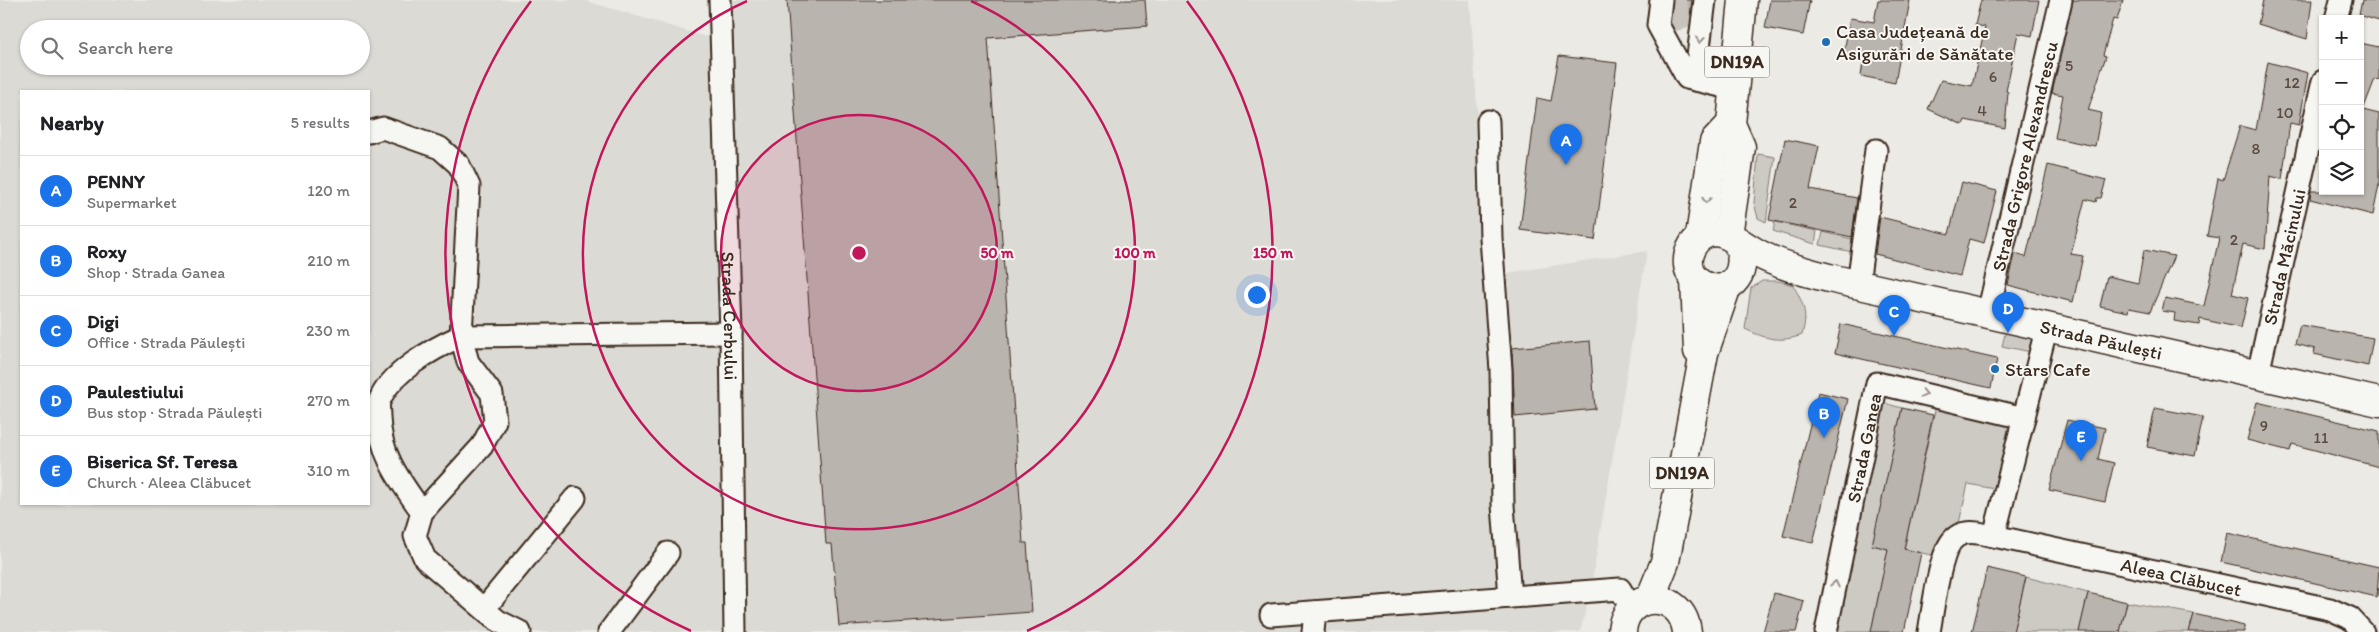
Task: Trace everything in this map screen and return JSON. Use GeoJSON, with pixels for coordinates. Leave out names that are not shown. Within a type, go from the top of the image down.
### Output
{"type":"FeatureCollection","features":[{"type":"Feature","properties":{"kind":"main road","name":"DN19A"},"geometry":{"type":"LineString","coordinates":[[1732,238],[1734,195],[1741,146],[1731,124],[1743,0]]}},
{"type":"Feature","properties":{"kind":"main road"},"geometry":{"type":"LineString","coordinates":[[1700,236],[1704,150],[1731,124]]}},
{"type":"Feature","properties":{"kind":"main road"},"geometry":{"type":"LineString","coordinates":[[1710,232],[1732,238],[1742,250],[1741,272],[1731,283],[1708,287],[1695,279],[1689,270],[1688,258],[1690,248],[1700,236],[1710,232]]}},
{"type":"Feature","properties":{"kind":"main road","name":"Strada Păulești"},"geometry":{"type":"LineString","coordinates":[[1732,238],[1776,262],[1824,277],[2379,402]]}},
{"type":"Feature","properties":{"kind":"main road","name":"Strada Păulești"},"geometry":{"type":"LineString","coordinates":[[1731,283],[1754,276],[1780,274],[1824,277]]}},
{"type":"Feature","properties":{"kind":"main road","name":"DN19A"},"geometry":{"type":"LineString","coordinates":[[1695,279],[1698,385]]}},
{"type":"Feature","properties":{"kind":"main road","name":"DN19A"},"geometry":{"type":"LineString","coordinates":[[1644,611],[1666,562],[1698,385],[1712,328],[1731,283]]}},
{"type":"Feature","properties":{"kind":"main road"},"geometry":{"type":"LineString","coordinates":[[1644,611],[1685,621],[1687,632]]}},
{"type":"Feature","properties":{"kind":"street","name":"Strada Cerbului"},"geometry":{"type":"LineString","coordinates":[[720,0],[730,333],[735,632]]}},
{"type":"Feature","properties":{"kind":"street","name":"Strada Grigore Alexandrescu"},"geometry":{"type":"LineString","coordinates":[[1988,313],[2061,0]]}},
{"type":"Feature","properties":{"kind":"street"},"geometry":{"type":"LineString","coordinates":[[2337,15],[2340,0]]}},
{"type":"Feature","properties":{"kind":"street"},"geometry":{"type":"LineString","coordinates":[[1695,80],[1698,5]]}},
{"type":"Feature","properties":{"kind":"street"},"geometry":{"type":"LineString","coordinates":[[1663,13],[1687,78],[1734,89]]}},
{"type":"Feature","properties":{"kind":"street","name":"Strada Măcinului"},"geometry":{"type":"LineString","coordinates":[[2258,374],[2319,99]]}},
{"type":"Feature","properties":{"kind":"street"},"geometry":{"type":"LineString","coordinates":[[1488,121],[1491,238],[1501,370],[1503,505],[1510,597]]}},
{"type":"Feature","properties":{"kind":"street"},"geometry":{"type":"LineString","coordinates":[[370,132],[383,128],[440,148],[459,165],[468,186],[461,336],[468,362],[492,394],[495,422],[482,446],[422,512],[415,536],[425,559],[498,621],[520,632]]}},
{"type":"Feature","properties":{"kind":"street"},"geometry":{"type":"LineString","coordinates":[[1704,150],[1726,153],[1725,179],[1734,195]]}},
{"type":"Feature","properties":{"kind":"street"},"geometry":{"type":"LineString","coordinates":[[1858,284],[1876,150]]}},
{"type":"Feature","properties":{"kind":"street"},"geometry":{"type":"LineString","coordinates":[[1994,536],[2047,326]]}},
{"type":"Feature","properties":{"kind":"street"},"geometry":{"type":"LineString","coordinates":[[422,512],[395,474],[380,438],[379,402],[396,376],[436,348],[461,336],[730,333]]}},
{"type":"Feature","properties":{"kind":"street","name":"Strada Ganea"},"geometry":{"type":"LineString","coordinates":[[1826,632],[1877,383],[2024,418]]}},
{"type":"Feature","properties":{"kind":"street"},"geometry":{"type":"LineString","coordinates":[[484,609],[575,498]]}},
{"type":"Feature","properties":{"kind":"street","name":"Aleea Clăbucet"},"geometry":{"type":"LineString","coordinates":[[1929,632],[1945,552],[1956,536],[1967,533],[1994,536],[2330,609],[2350,618],[2363,632]]}},
{"type":"Feature","properties":{"kind":"street"},"geometry":{"type":"LineString","coordinates":[[608,632],[668,553]]}},
{"type":"Feature","properties":{"kind":"street"},"geometry":{"type":"LineString","coordinates":[[1271,615],[1314,622],[1510,597],[1620,589],[1644,611]]}},
{"type":"Feature","properties":{"kind":"shaded area"},"geometry":{"type":"Polygon","coordinates":[[[0,0],[583,0],[730,44],[731,0],[1470,0],[1488,276],[1647,251],[1590,593],[1580,632],[0,632],[0,0]]]}},
{"type":"Feature","properties":{"kind":"shaded area"},"geometry":{"type":"Polygon","coordinates":[[[1758,154],[1775,157],[1766,222],[1758,218],[1754,203],[1758,154]]]}},
{"type":"Feature","properties":{"kind":"shaded area"},"geometry":{"type":"Polygon","coordinates":[[[1775,222],[1817,231],[1815,244],[1773,231],[1775,222]]]}},
{"type":"Feature","properties":{"kind":"shaded area"},"geometry":{"type":"Polygon","coordinates":[[[1823,232],[1860,241],[1857,253],[1820,245],[1823,232]]]}},
{"type":"Feature","properties":{"kind":"shaded area"},"geometry":{"type":"Polygon","coordinates":[[[1762,281],[1778,281],[1793,285],[1804,309],[1805,321],[1802,335],[1787,339],[1773,339],[1745,329],[1751,288],[1762,281]]]}},
{"type":"Feature","properties":{"kind":"shaded area"},"geometry":{"type":"Polygon","coordinates":[[[2007,326],[2028,333],[2033,342],[2031,352],[2002,346],[2007,326]]]}},
{"type":"Feature","properties":{"kind":"shaded area"},"geometry":{"type":"Polygon","coordinates":[[[1938,397],[2011,415],[1995,489],[1968,484],[1956,536],[1944,558],[1904,549],[1938,397]]]}},
{"type":"Feature","properties":{"kind":"shaded area"},"geometry":{"type":"Polygon","coordinates":[[[1873,400],[1902,408],[1873,545],[1888,549],[1871,632],[1826,632],[1873,400]]]}},
{"type":"Feature","properties":{"kind":"shaded area"},"geometry":{"type":"Polygon","coordinates":[[[2026,577],[2088,593],[2079,632],[2013,632],[2026,577]]]}},
{"type":"Feature","properties":{"kind":"shaded area"},"geometry":{"type":"Polygon","coordinates":[[[2127,602],[2194,614],[2189,632],[2120,632],[2127,602]]]}},
{"type":"Feature","properties":{"kind":"building"},"geometry":{"type":"Polygon","coordinates":[[[787,0],[1145,0],[1147,26],[988,38],[1023,543],[1027,543],[1032,612],[839,626],[832,544],[826,544],[787,0]]]}},
{"type":"Feature","properties":{"kind":"building"},"geometry":{"type":"Polygon","coordinates":[[[1673,0],[1692,0],[1689,24],[1671,22],[1673,0]]]}},
{"type":"Feature","properties":{"kind":"building","name":"Casa Județeană de Asigurări de Sănătate"},"geometry":{"type":"Polygon","coordinates":[[[1770,0],[1810,0],[1803,35],[1765,28],[1770,0]]]}},
{"type":"Feature","properties":{"kind":"building","name":"Casa Județeană de Asigurări de Sănătate"},"geometry":{"type":"Polygon","coordinates":[[[1878,0],[1910,0],[1895,83],[1861,76],[1864,56],[1844,52],[1850,18],[1874,22],[1878,0]]]}},
{"type":"Feature","properties":{"kind":"building"},"geometry":{"type":"Polygon","coordinates":[[[1981,0],[2039,0],[2032,36],[2018,33],[2006,91],[2008,92],[2005,128],[1965,120],[1963,125],[1928,109],[1941,80],[1972,86],[1985,27],[1975,25],[1981,0]]]}},
{"type":"Feature","properties":{"kind":"building"},"geometry":{"type":"Polygon","coordinates":[[[2073,0],[2123,0],[2117,20],[2113,19],[2103,55],[2106,56],[2088,110],[2101,113],[2095,146],[2055,138],[2063,95],[2052,93],[2073,0]]]}},
{"type":"Feature","properties":{"kind":"building"},"geometry":{"type":"Polygon","coordinates":[[[2263,0],[2312,0],[2307,39],[2258,24],[2263,0]]]}},
{"type":"Feature","properties":{"kind":"building"},"geometry":{"type":"Polygon","coordinates":[[[2362,0],[2379,0],[2379,21],[2359,15],[2362,0]]]}},
{"type":"Feature","properties":{"kind":"building"},"geometry":{"type":"Polygon","coordinates":[[[2364,44],[2379,47],[2379,80],[2375,79],[2364,107],[2364,44]]]}},
{"type":"Feature","properties":{"kind":"building"},"geometry":{"type":"Polygon","coordinates":[[[1559,56],[1617,63],[1595,240],[1520,230],[1537,98],[1551,101],[1559,56]]]}},
{"type":"Feature","properties":{"kind":"building"},"geometry":{"type":"Polygon","coordinates":[[[2268,62],[2308,73],[2299,125],[2290,123],[2282,179],[2270,176],[2265,249],[2243,244],[2232,294],[2248,298],[2241,328],[2200,319],[2199,325],[2174,321],[2175,313],[2162,311],[2165,298],[2204,306],[2219,238],[2207,236],[2218,178],[2223,180],[2240,126],[2256,130],[2268,62]]]}},
{"type":"Feature","properties":{"kind":"building"},"geometry":{"type":"Polygon","coordinates":[[[2364,110],[2379,114],[2379,185],[2373,215],[2310,199],[2311,191],[2319,191],[2319,195],[2364,195],[2364,110]]]}},
{"type":"Feature","properties":{"kind":"building"},"geometry":{"type":"Polygon","coordinates":[[[1785,139],[1819,146],[1810,189],[1857,198],[1852,237],[1769,220],[1785,139]]]}},
{"type":"Feature","properties":{"kind":"building"},"geometry":{"type":"Polygon","coordinates":[[[2048,165],[2106,180],[2101,198],[2097,198],[2096,202],[2085,199],[2071,254],[2083,256],[2073,302],[2008,285],[2015,254],[2026,257],[2048,165]]]}},
{"type":"Feature","properties":{"kind":"building"},"geometry":{"type":"Polygon","coordinates":[[[1962,182],[1997,191],[1984,243],[1969,239],[1960,276],[1875,254],[1880,217],[1949,234],[1962,182]]]}},
{"type":"Feature","properties":{"kind":"building"},"geometry":{"type":"Polygon","coordinates":[[[2144,250],[2174,256],[2150,312],[2129,308],[2128,312],[2100,306],[2107,276],[2138,283],[2144,250]]]}},
{"type":"Feature","properties":{"kind":"building"},"geometry":{"type":"Polygon","coordinates":[[[1841,324],[1997,359],[1991,388],[1835,353],[1841,324]]]}},
{"type":"Feature","properties":{"kind":"building"},"geometry":{"type":"Polygon","coordinates":[[[2300,325],[2373,338],[2368,366],[2314,354],[2315,349],[2295,344],[2300,325]]]}},
{"type":"Feature","properties":{"kind":"building"},"geometry":{"type":"Polygon","coordinates":[[[1590,341],[1595,409],[1515,417],[1512,348],[1590,341]]]}},
{"type":"Feature","properties":{"kind":"building"},"geometry":{"type":"Polygon","coordinates":[[[1818,392],[1848,399],[1813,543],[1783,536],[1818,392]]]}},
{"type":"Feature","properties":{"kind":"building"},"geometry":{"type":"Polygon","coordinates":[[[2257,402],[2379,431],[2379,467],[2292,444],[2290,451],[2247,440],[2257,402]]]}},
{"type":"Feature","properties":{"kind":"building"},"geometry":{"type":"Polygon","coordinates":[[[1902,408],[1933,415],[1904,549],[1921,553],[1904,632],[1871,632],[1888,549],[1872,545],[1902,408]]]}},
{"type":"Feature","properties":{"kind":"building"},"geometry":{"type":"Polygon","coordinates":[[[2155,408],[2203,417],[2195,456],[2147,447],[2155,408]]]}},
{"type":"Feature","properties":{"kind":"building"},"geometry":{"type":"Polygon","coordinates":[[[2067,420],[2105,428],[2098,459],[2114,463],[2105,502],[2049,490],[2067,420]]]}},
{"type":"Feature","properties":{"kind":"building"},"geometry":{"type":"Polygon","coordinates":[[[2227,533],[2379,567],[2377,597],[2221,562],[2227,533]]]}},
{"type":"Feature","properties":{"kind":"building"},"geometry":{"type":"Polygon","coordinates":[[[1987,568],[2026,577],[2013,632],[1972,632],[1987,568]]]}},
{"type":"Feature","properties":{"kind":"building"},"geometry":{"type":"Polygon","coordinates":[[[1774,593],[1804,601],[1796,632],[1763,632],[1774,593]]]}},
{"type":"Feature","properties":{"kind":"building"},"geometry":{"type":"Polygon","coordinates":[[[2088,593],[2127,602],[2120,632],[2079,632],[2088,593]]]}},
{"type":"Feature","properties":{"kind":"building"},"geometry":{"type":"Polygon","coordinates":[[[2194,614],[2244,626],[2244,632],[2189,632],[2194,614]]]}},
{"type":"Feature","properties":{"kind":"tunnel"},"geometry":{"type":"LineString","coordinates":[[1666,7],[1686,0]]}},
{"type":"Feature","properties":{"kind":"tunnel"},"geometry":{"type":"LineString","coordinates":[[1670,22],[1691,16]]}},
{"type":"Feature","properties":{"kind":"place","name":"Casa Județeană de Asigurări de Sănătate"},"geometry":{"type":"Point","coordinates":[1826,42]}},
{"type":"Feature","properties":{"kind":"place","name":"PENNY"},"geometry":{"type":"Point","coordinates":[1566,165]}},
{"type":"Feature","properties":{"kind":"place","name":"Paulestiului"},"geometry":{"type":"Point","coordinates":[2008,333]}},
{"type":"Feature","properties":{"kind":"place","name":"Digi"},"geometry":{"type":"Point","coordinates":[1894,336]}},
{"type":"Feature","properties":{"kind":"place","name":"Stars Cafe"},"geometry":{"type":"Point","coordinates":[1995,369]}},
{"type":"Feature","properties":{"kind":"place","name":"Roxy"},"geometry":{"type":"Point","coordinates":[1824,438]}},
{"type":"Feature","properties":{"kind":"place","name":"Biserica Sf. Teresa"},"geometry":{"type":"Point","coordinates":[2081,461]}}]}
